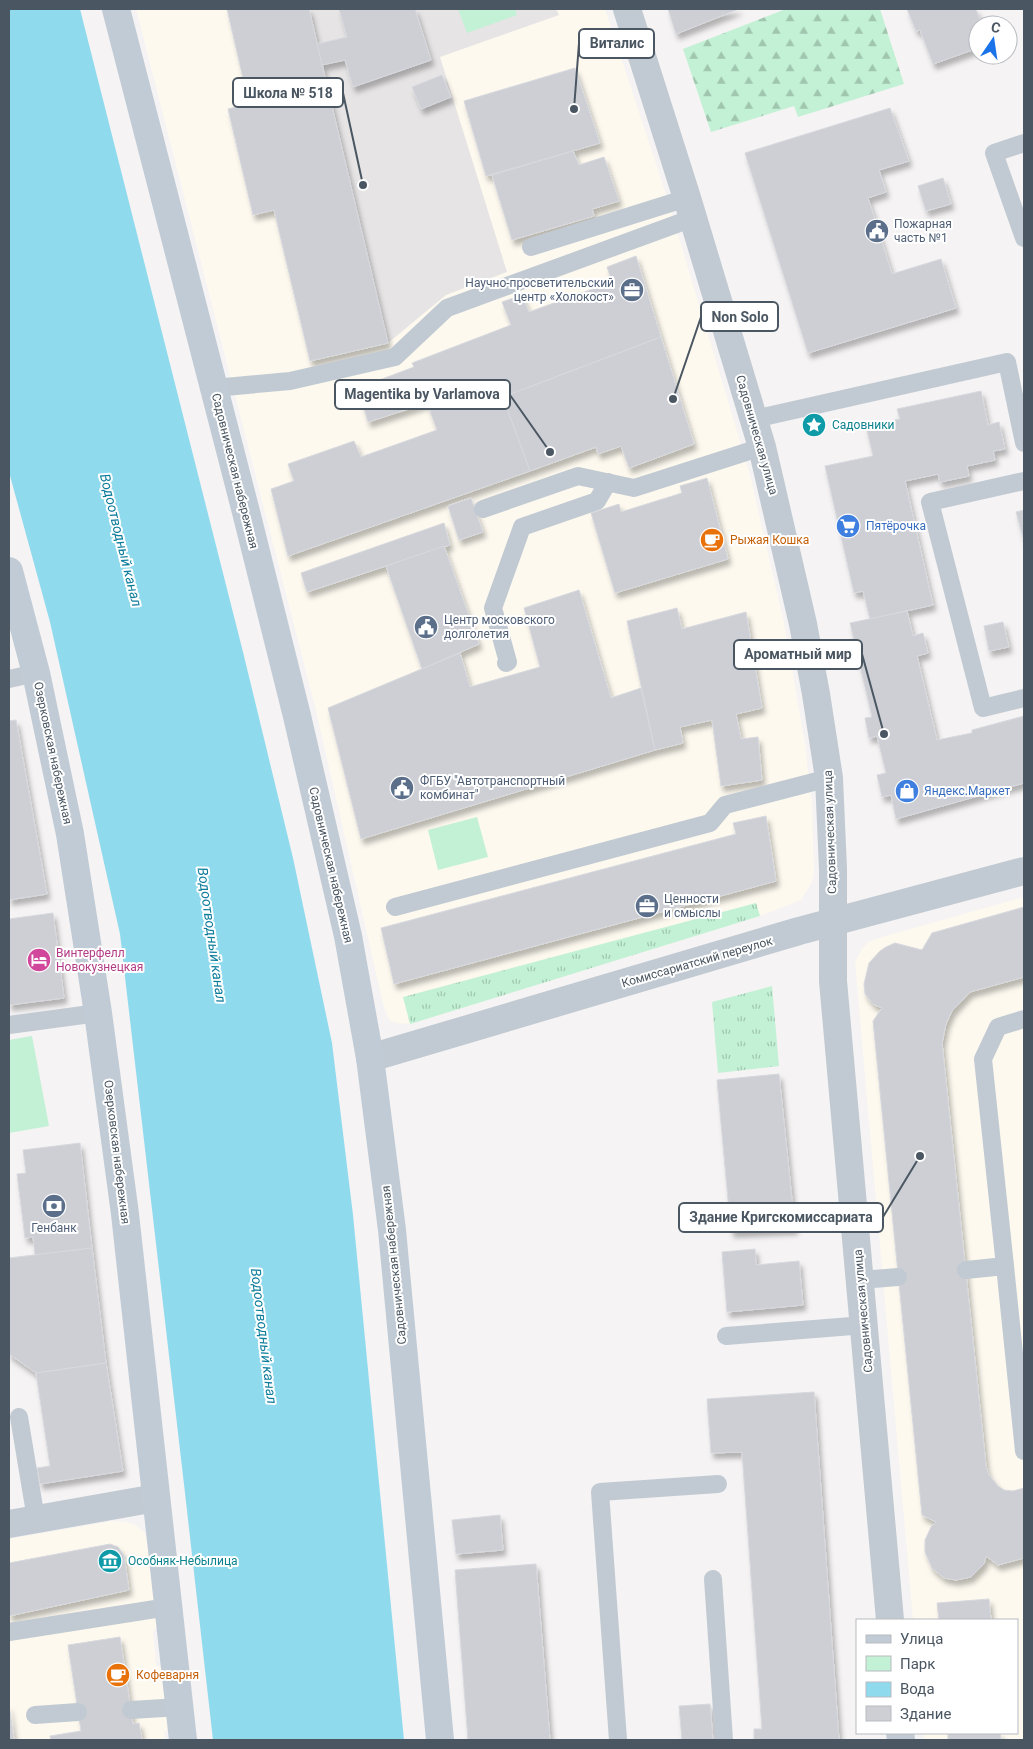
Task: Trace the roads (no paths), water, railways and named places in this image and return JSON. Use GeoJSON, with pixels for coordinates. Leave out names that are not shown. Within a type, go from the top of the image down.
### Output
{"type":"FeatureCollection","features":[{"type":"Feature","properties":{"kind":"street","name":"Садовническая набережная"},"geometry":{"type":"LineString","coordinates":[[116,9],[297,716],[348,936],[370,1058],[393,1240],[440,1740]]}},
{"type":"Feature","properties":{"kind":"street","name":"Садовническая улица"},"geometry":{"type":"LineString","coordinates":[[627,9],[690,208],[762,447],[803,624],[829,778],[833,869],[833,981],[890,1619]]}},
{"type":"Feature","properties":{"kind":"street","name":"Озерковская набережная"},"geometry":{"type":"LineString","coordinates":[[9,571],[36,673],[70,834],[98,1013],[125,1214],[183,1740]]}},
{"type":"Feature","properties":{"kind":"street","name":"Комиссариатский переулок"},"geometry":{"type":"LineString","coordinates":[[370,1058],[832,923],[1024,871]]}},
{"type":"Feature","properties":{"kind":"street"},"geometry":{"type":"LineString","coordinates":[[9,1524],[156,1498]]}},
{"type":"Feature","properties":{"kind":"lane"},"geometry":{"type":"LineString","coordinates":[[1024,142],[994,153],[1024,238]]}},
{"type":"Feature","properties":{"kind":"lane"},"geometry":{"type":"LineString","coordinates":[[214,388],[290,381],[395,357],[447,308],[690,208]]}},
{"type":"Feature","properties":{"kind":"lane"},"geometry":{"type":"LineString","coordinates":[[531,247],[690,208]]}},
{"type":"Feature","properties":{"kind":"lane"},"geometry":{"type":"LineString","coordinates":[[754,419],[1007,362],[1024,443]]}},
{"type":"Feature","properties":{"kind":"lane"},"geometry":{"type":"LineString","coordinates":[[483,509],[578,476],[634,488],[762,447]]}},
{"type":"Feature","properties":{"kind":"lane"},"geometry":{"type":"LineString","coordinates":[[1024,481],[930,502],[983,708],[1024,698]]}},
{"type":"Feature","properties":{"kind":"lane"},"geometry":{"type":"LineString","coordinates":[[506,663],[508,662],[494,608],[522,527],[597,501],[608,482]]}},
{"type":"Feature","properties":{"kind":"lane"},"geometry":{"type":"LineString","coordinates":[[9,678],[36,673]]}},
{"type":"Feature","properties":{"kind":"lane"},"geometry":{"type":"LineString","coordinates":[[395,907],[710,823],[725,805],[829,778]]}},
{"type":"Feature","properties":{"kind":"lane"},"geometry":{"type":"LineString","coordinates":[[9,1025],[98,1013]]}},
{"type":"Feature","properties":{"kind":"lane"},"geometry":{"type":"LineString","coordinates":[[1024,1019],[998,1027],[983,1059],[1024,1447]]}},
{"type":"Feature","properties":{"kind":"lane"},"geometry":{"type":"LineString","coordinates":[[966,1270],[1005,1266]]}},
{"type":"Feature","properties":{"kind":"lane"},"geometry":{"type":"LineString","coordinates":[[861,1280],[898,1277]]}},
{"type":"Feature","properties":{"kind":"lane"},"geometry":{"type":"LineString","coordinates":[[726,1336],[865,1324]]}},
{"type":"Feature","properties":{"kind":"lane"},"geometry":{"type":"LineString","coordinates":[[19,1417],[36,1519]]}},
{"type":"Feature","properties":{"kind":"lane"},"geometry":{"type":"LineString","coordinates":[[618,1740],[600,1492],[718,1484]]}},
{"type":"Feature","properties":{"kind":"lane"},"geometry":{"type":"LineString","coordinates":[[713,1579],[724,1740]]}},
{"type":"Feature","properties":{"kind":"lane"},"geometry":{"type":"LineString","coordinates":[[9,1632],[168,1607]]}},
{"type":"Feature","properties":{"kind":"lane"},"geometry":{"type":"LineString","coordinates":[[131,1710],[180,1707]]}},
{"type":"Feature","properties":{"kind":"lane"},"geometry":{"type":"LineString","coordinates":[[35,1715],[78,1712]]}},
{"type":"Feature","properties":{"kind":"water","name":"Водоотводный канал"},"geometry":{"type":"Polygon","coordinates":[[[9,9],[80,9],[243,652],[293,858],[332,1043],[353,1215],[404,1740],[213,1740],[120,934],[50,622],[9,472],[9,9]]]}},
{"type":"Feature","properties":{"kind":"place","name":"Виталис"},"geometry":{"type":"Point","coordinates":[574,109]}},
{"type":"Feature","properties":{"kind":"place","name":"Школа № 518"},"geometry":{"type":"Point","coordinates":[363,185]}},
{"type":"Feature","properties":{"kind":"place","name":"Пожарная часть №1"},"geometry":{"type":"Point","coordinates":[877,231]}},
{"type":"Feature","properties":{"kind":"place","name":"Научно-просветительский центр «Холокост»"},"geometry":{"type":"Point","coordinates":[632,290]}},
{"type":"Feature","properties":{"kind":"place","name":"Non Solo"},"geometry":{"type":"Point","coordinates":[673,399]}},
{"type":"Feature","properties":{"kind":"place","name":"Садовники"},"geometry":{"type":"Point","coordinates":[814,425]}},
{"type":"Feature","properties":{"kind":"place","name":"Magentika by Varlamova"},"geometry":{"type":"Point","coordinates":[550,452]}},
{"type":"Feature","properties":{"kind":"place","name":"Пятёрочка"},"geometry":{"type":"Point","coordinates":[848,526]}},
{"type":"Feature","properties":{"kind":"place","name":"Рыжая Кошка"},"geometry":{"type":"Point","coordinates":[712,540]}},
{"type":"Feature","properties":{"kind":"place","name":"Центр московского долголетия"},"geometry":{"type":"Point","coordinates":[426,627]}},
{"type":"Feature","properties":{"kind":"place","name":"Ароматный мир"},"geometry":{"type":"Point","coordinates":[884,734]}},
{"type":"Feature","properties":{"kind":"place","name":"ФГБУ \"Автотранспортный комбинат\""},"geometry":{"type":"Point","coordinates":[402,788]}},
{"type":"Feature","properties":{"kind":"place","name":"Яндекс.Маркет"},"geometry":{"type":"Point","coordinates":[907,791]}},
{"type":"Feature","properties":{"kind":"place","name":"Ценности и смыслы"},"geometry":{"type":"Point","coordinates":[647,906]}},
{"type":"Feature","properties":{"kind":"place","name":"Винтерфелл Новокузнецкая"},"geometry":{"type":"Point","coordinates":[39,960]}},
{"type":"Feature","properties":{"kind":"place","name":"Здание Кригскомиссариата"},"geometry":{"type":"Point","coordinates":[920,1156]}},
{"type":"Feature","properties":{"kind":"place","name":"Генбанк"},"geometry":{"type":"Point","coordinates":[54,1206]}},
{"type":"Feature","properties":{"kind":"place","name":"Особняк-Небылица"},"geometry":{"type":"Point","coordinates":[110,1561]}},
{"type":"Feature","properties":{"kind":"place","name":"Кофеварня"},"geometry":{"type":"Point","coordinates":[118,1675]}}]}
